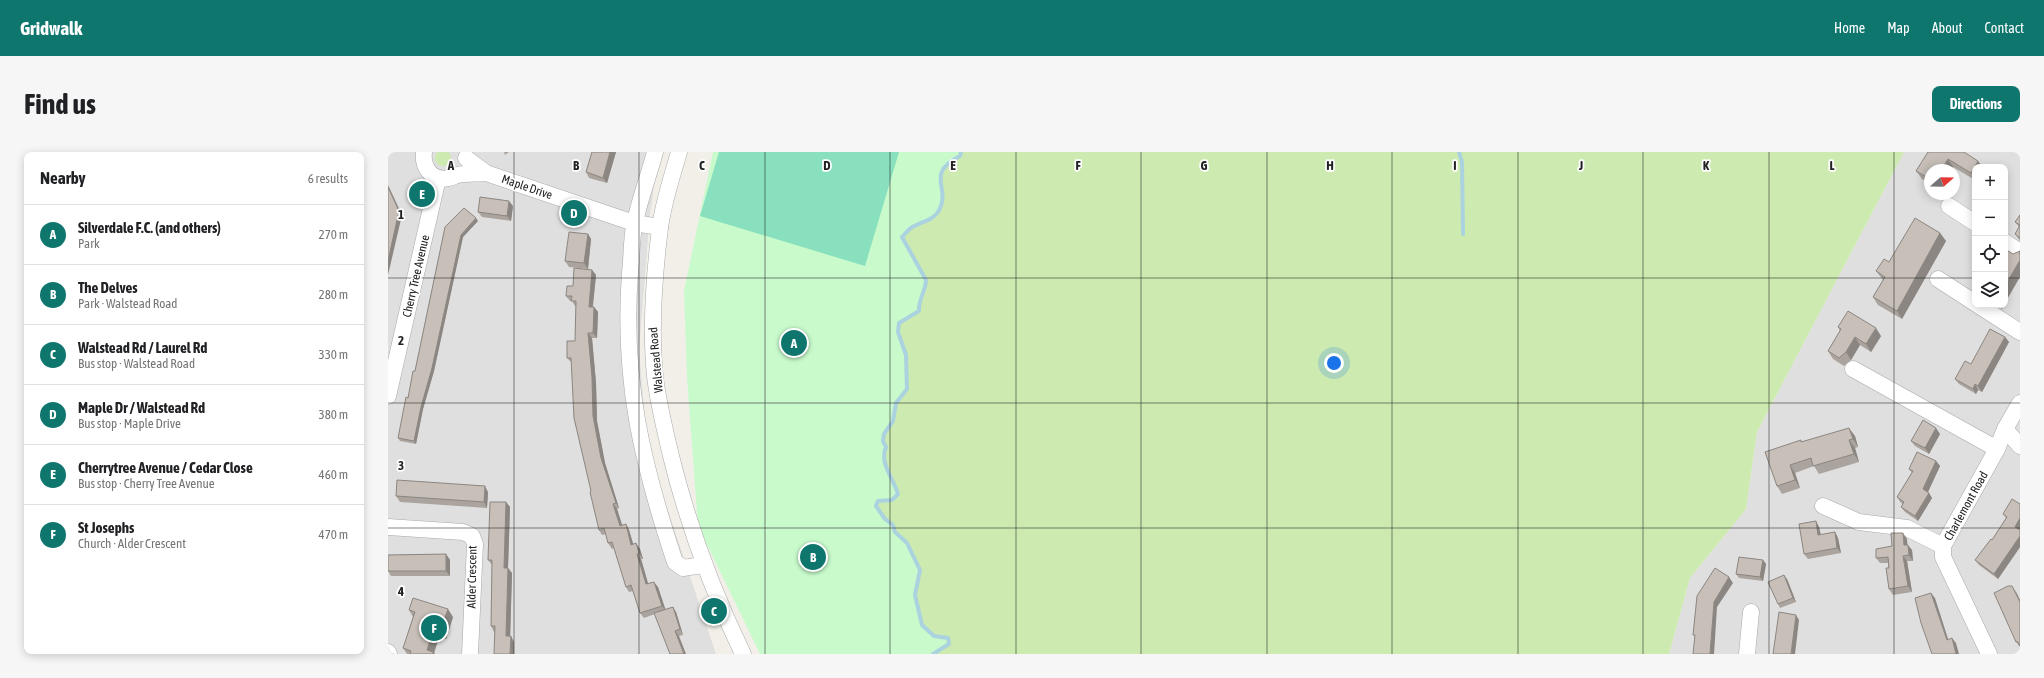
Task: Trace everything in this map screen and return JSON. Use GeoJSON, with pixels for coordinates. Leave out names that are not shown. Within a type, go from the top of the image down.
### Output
{"type":"FeatureCollection","features":[{"type":"Feature","properties":{"kind":"street","name":"Walstead Road"},"geometry":{"type":"LineString","coordinates":[[655,152],[634,223],[629,295],[628,341],[631,389],[638,430],[650,480],[675,562],[683,568],[703,565]]}},
{"type":"Feature","properties":{"kind":"street","name":"Walstead Road"},"geometry":{"type":"LineString","coordinates":[[679,152],[660,226],[652,331],[655,376],[665,430],[677,478],[703,565],[743,654]]}},
{"type":"Feature","properties":{"kind":"street"},"geometry":{"type":"LineString","coordinates":[[421,155],[427,171],[438,178]]}},
{"type":"Feature","properties":{"kind":"street","name":"Maple Drive"},"geometry":{"type":"LineString","coordinates":[[458,175],[463,168],[466,155],[486,173]]}},
{"type":"Feature","properties":{"kind":"street","name":"Maple Drive"},"geometry":{"type":"LineString","coordinates":[[438,178],[449,179],[458,175],[486,173],[634,223],[660,226]]}},
{"type":"Feature","properties":{"kind":"street","name":"Cherry Tree Avenue"},"geometry":{"type":"LineString","coordinates":[[388,396],[395,335],[438,178]]}},
{"type":"Feature","properties":{"kind":"street"},"geometry":{"type":"LineString","coordinates":[[1949,206],[1972,221]]}},
{"type":"Feature","properties":{"kind":"street"},"geometry":{"type":"LineString","coordinates":[[2008,244],[2020,252]]}},
{"type":"Feature","properties":{"kind":"street"},"geometry":{"type":"LineString","coordinates":[[1938,279],[1972,301]]}},
{"type":"Feature","properties":{"kind":"street"},"geometry":{"type":"LineString","coordinates":[[1983,308],[2020,332]]}},
{"type":"Feature","properties":{"kind":"street"},"geometry":{"type":"LineString","coordinates":[[1854,369],[1997,449]]}},
{"type":"Feature","properties":{"kind":"street","name":"Charlemont Road"},"geometry":{"type":"LineString","coordinates":[[1989,654],[1942,557],[1943,546],[1997,449],[2005,429],[2020,403]]}},
{"type":"Feature","properties":{"kind":"street"},"geometry":{"type":"LineString","coordinates":[[2005,429],[2020,446]]}},
{"type":"Feature","properties":{"kind":"street"},"geometry":{"type":"LineString","coordinates":[[1823,506],[1859,522],[1907,528],[1943,546]]}},
{"type":"Feature","properties":{"kind":"street","name":"Alder Crescent"},"geometry":{"type":"LineString","coordinates":[[388,527],[463,532],[472,536],[475,544],[470,654]]}},
{"type":"Feature","properties":{"kind":"street"},"geometry":{"type":"LineString","coordinates":[[1747,654],[1751,612]]}},
{"type":"Feature","properties":{"kind":"shaded area"},"geometry":{"type":"Polygon","coordinates":[[[388,152],[659,152],[650,214],[639,349],[647,448],[716,654],[388,654],[388,152]]]}},
{"type":"Feature","properties":{"kind":"shaded area"},"geometry":{"type":"Polygon","coordinates":[[[1904,152],[2020,152],[2020,654],[1669,654],[1690,578],[1746,509],[1757,432],[1904,152]]]}},
{"type":"Feature","properties":{"kind":"green space"},"geometry":{"type":"Polygon","coordinates":[[[443,150],[450,155],[451,158],[446,165],[443,166],[436,161],[435,158],[440,151],[443,150]]]}},
{"type":"Feature","properties":{"kind":"green space"},"geometry":{"type":"Polygon","coordinates":[[[713,152],[961,152],[960,156],[943,169],[941,182],[943,196],[938,212],[929,219],[911,228],[902,237],[926,280],[926,284],[919,311],[899,323],[898,332],[906,355],[907,389],[896,403],[893,421],[884,434],[883,441],[886,447],[884,453],[885,464],[898,494],[892,500],[878,501],[876,506],[885,519],[893,525],[895,532],[907,543],[920,570],[915,596],[922,625],[934,636],[948,638],[949,644],[933,654],[760,654],[698,526],[687,377],[684,291],[713,152]]]}},
{"type":"Feature","properties":{"kind":"green space"},"geometry":{"type":"Polygon","coordinates":[[[719,152],[899,152],[865,266],[700,216],[719,152]]]}},
{"type":"Feature","properties":{"kind":"green space"},"geometry":{"type":"Polygon","coordinates":[[[961,152],[1904,152],[1757,432],[1746,509],[1690,578],[1669,654],[933,654],[949,644],[941,637],[934,636],[922,625],[915,595],[920,579],[907,543],[895,532],[893,525],[885,519],[876,506],[878,501],[892,500],[894,480],[884,461],[886,447],[883,441],[884,434],[893,421],[896,403],[907,389],[906,355],[898,332],[899,323],[911,312],[926,287],[902,237],[911,228],[930,220],[942,199],[940,174],[947,162],[960,156],[961,152]]]}},
{"type":"Feature","properties":{"kind":"building"},"geometry":{"type":"Polygon","coordinates":[[[592,152],[610,152],[603,178],[586,172],[592,152]]]}},
{"type":"Feature","properties":{"kind":"building"},"geometry":{"type":"Polygon","coordinates":[[[1928,152],[1964,152],[1978,161],[1976,164],[1972,164],[1971,173],[1960,166],[1960,164],[1956,164],[1948,159],[1945,164],[1924,164],[1924,176],[1916,171],[1928,152]]]}},
{"type":"Feature","properties":{"kind":"building"},"geometry":{"type":"Polygon","coordinates":[[[388,187],[399,211],[388,261],[388,187]]]}},
{"type":"Feature","properties":{"kind":"building"},"geometry":{"type":"Polygon","coordinates":[[[480,197],[509,201],[507,216],[478,212],[480,197]]]}},
{"type":"Feature","properties":{"kind":"building"},"geometry":{"type":"Polygon","coordinates":[[[464,208],[476,218],[461,235],[432,368],[421,407],[414,441],[398,438],[406,397],[408,398],[413,371],[415,371],[445,227],[464,208]]]}},
{"type":"Feature","properties":{"kind":"building"},"geometry":{"type":"Polygon","coordinates":[[[2020,215],[2020,225],[2015,222],[2020,215]]]}},
{"type":"Feature","properties":{"kind":"building"},"geometry":{"type":"Polygon","coordinates":[[[1915,218],[1940,233],[1897,311],[1873,297],[1885,277],[1876,271],[1884,259],[1889,262],[1915,218]]]}},
{"type":"Feature","properties":{"kind":"building"},"geometry":{"type":"Polygon","coordinates":[[[2020,225],[2020,238],[2015,234],[2020,225]]]}},
{"type":"Feature","properties":{"kind":"building"},"geometry":{"type":"Polygon","coordinates":[[[569,232],[588,234],[584,263],[565,261],[569,232]]]}},
{"type":"Feature","properties":{"kind":"building"},"geometry":{"type":"Polygon","coordinates":[[[2008,251],[2013,254],[2020,251],[2020,260],[2008,281],[2008,251]]]}},
{"type":"Feature","properties":{"kind":"building"},"geometry":{"type":"Polygon","coordinates":[[[574,268],[592,270],[589,307],[594,307],[593,333],[588,333],[592,377],[593,416],[601,458],[616,503],[613,504],[620,526],[626,524],[631,545],[636,543],[639,553],[637,554],[646,584],[654,582],[662,606],[640,613],[631,585],[626,587],[612,542],[608,543],[604,528],[599,530],[574,418],[571,358],[567,358],[567,341],[575,341],[576,301],[571,301],[572,296],[566,296],[567,286],[573,286],[574,268]]]}},
{"type":"Feature","properties":{"kind":"building"},"geometry":{"type":"Polygon","coordinates":[[[1848,311],[1876,328],[1866,344],[1855,337],[1846,352],[1839,358],[1828,351],[1841,329],[1838,327],[1848,311]]]}},
{"type":"Feature","properties":{"kind":"building"},"geometry":{"type":"Polygon","coordinates":[[[1990,329],[2005,337],[1978,386],[1975,384],[1973,389],[1955,379],[1965,361],[1971,364],[1990,329]]]}},
{"type":"Feature","properties":{"kind":"building"},"geometry":{"type":"Polygon","coordinates":[[[1923,420],[1936,428],[1925,448],[1911,441],[1923,420]]]}},
{"type":"Feature","properties":{"kind":"building"},"geometry":{"type":"Polygon","coordinates":[[[1849,428],[1853,439],[1849,440],[1854,454],[1813,466],[1811,458],[1790,465],[1795,480],[1777,486],[1765,452],[1801,440],[1801,442],[1849,428]]]}},
{"type":"Feature","properties":{"kind":"building"},"geometry":{"type":"Polygon","coordinates":[[[1917,452],[1936,461],[1923,489],[1929,493],[1915,516],[1901,507],[1904,502],[1897,497],[1913,471],[1909,469],[1917,452]]]}},
{"type":"Feature","properties":{"kind":"building"},"geometry":{"type":"Polygon","coordinates":[[[397,480],[485,486],[484,502],[396,496],[397,480]]]}},
{"type":"Feature","properties":{"kind":"building"},"geometry":{"type":"Polygon","coordinates":[[[2012,499],[2020,504],[2020,518],[2015,527],[2020,530],[2020,536],[1994,574],[1975,560],[1991,539],[1992,540],[2007,517],[2003,514],[2012,499]]]}},
{"type":"Feature","properties":{"kind":"building"},"geometry":{"type":"Polygon","coordinates":[[[490,502],[506,502],[504,568],[508,568],[506,636],[511,636],[510,654],[494,654],[495,626],[491,626],[492,560],[488,560],[490,502]]]}},
{"type":"Feature","properties":{"kind":"building"},"geometry":{"type":"Polygon","coordinates":[[[1816,521],[1818,535],[1835,532],[1837,548],[1804,554],[1799,524],[1816,521]]]}},
{"type":"Feature","properties":{"kind":"building"},"geometry":{"type":"Polygon","coordinates":[[[1891,533],[1903,533],[1904,545],[1908,545],[1909,555],[1903,556],[1908,586],[1889,589],[1886,568],[1889,568],[1888,557],[1876,558],[1876,549],[1892,546],[1891,533]]]}},
{"type":"Feature","properties":{"kind":"building"},"geometry":{"type":"Polygon","coordinates":[[[446,554],[446,571],[388,571],[388,555],[446,554]]]}},
{"type":"Feature","properties":{"kind":"building"},"geometry":{"type":"Polygon","coordinates":[[[1739,557],[1763,560],[1760,577],[1736,574],[1739,557]]]}},
{"type":"Feature","properties":{"kind":"building"},"geometry":{"type":"Polygon","coordinates":[[[1715,568],[1729,577],[1714,602],[1710,654],[1693,654],[1695,635],[1693,635],[1697,596],[1715,568]]]}},
{"type":"Feature","properties":{"kind":"building"},"geometry":{"type":"Polygon","coordinates":[[[1784,575],[1793,598],[1778,604],[1768,582],[1784,575]]]}},
{"type":"Feature","properties":{"kind":"building"},"geometry":{"type":"Polygon","coordinates":[[[2008,586],[2012,586],[2020,602],[2020,646],[2017,641],[2016,642],[1994,593],[2008,586]]]}},
{"type":"Feature","properties":{"kind":"building"},"geometry":{"type":"Polygon","coordinates":[[[1931,593],[1947,640],[1952,638],[1956,654],[1932,654],[1921,623],[1915,598],[1931,593]]]}},
{"type":"Feature","properties":{"kind":"building"},"geometry":{"type":"Polygon","coordinates":[[[413,598],[448,609],[440,631],[434,629],[427,650],[433,652],[433,654],[410,654],[411,651],[403,648],[415,612],[409,610],[413,598]]]}},
{"type":"Feature","properties":{"kind":"building"},"geometry":{"type":"Polygon","coordinates":[[[673,607],[680,629],[675,631],[684,654],[670,654],[654,613],[673,607]]]}},
{"type":"Feature","properties":{"kind":"building"},"geometry":{"type":"Polygon","coordinates":[[[1779,612],[1796,615],[1791,654],[1773,654],[1779,612]]]}},
{"type":"Feature","properties":{"kind":"waterway"},"geometry":{"type":"LineString","coordinates":[[933,654],[949,644],[948,638],[934,636],[922,625],[915,595],[920,570],[907,543],[895,532],[893,525],[885,519],[876,506],[878,501],[892,500],[898,494],[885,464],[884,453],[886,447],[883,441],[884,434],[893,421],[896,403],[907,389],[906,355],[898,332],[899,323],[919,311],[926,284],[926,280],[902,237],[911,228],[929,219],[938,212],[943,196],[941,182],[943,169],[960,156],[961,152]]}},
{"type":"Feature","properties":{"kind":"waterway"},"geometry":{"type":"LineString","coordinates":[[1459,152],[1462,162],[1463,234]]}},
{"type":"Feature","properties":{"kind":"place","name":"Cherrytree Avenue / Cedar Close"},"geometry":{"type":"Point","coordinates":[422,194]}},
{"type":"Feature","properties":{"kind":"place","name":"Maple Dr / Walstead Rd"},"geometry":{"type":"Point","coordinates":[574,213]}},
{"type":"Feature","properties":{"kind":"place","name":"Silverdale F.C. (and others)"},"geometry":{"type":"Point","coordinates":[794,343]}},
{"type":"Feature","properties":{"kind":"place","name":"The Delves"},"geometry":{"type":"Point","coordinates":[813,557]}},
{"type":"Feature","properties":{"kind":"place","name":"Walstead Rd / Laurel Rd"},"geometry":{"type":"Point","coordinates":[714,611]}},
{"type":"Feature","properties":{"kind":"place","name":"St Josephs"},"geometry":{"type":"Point","coordinates":[434,628]}}]}
